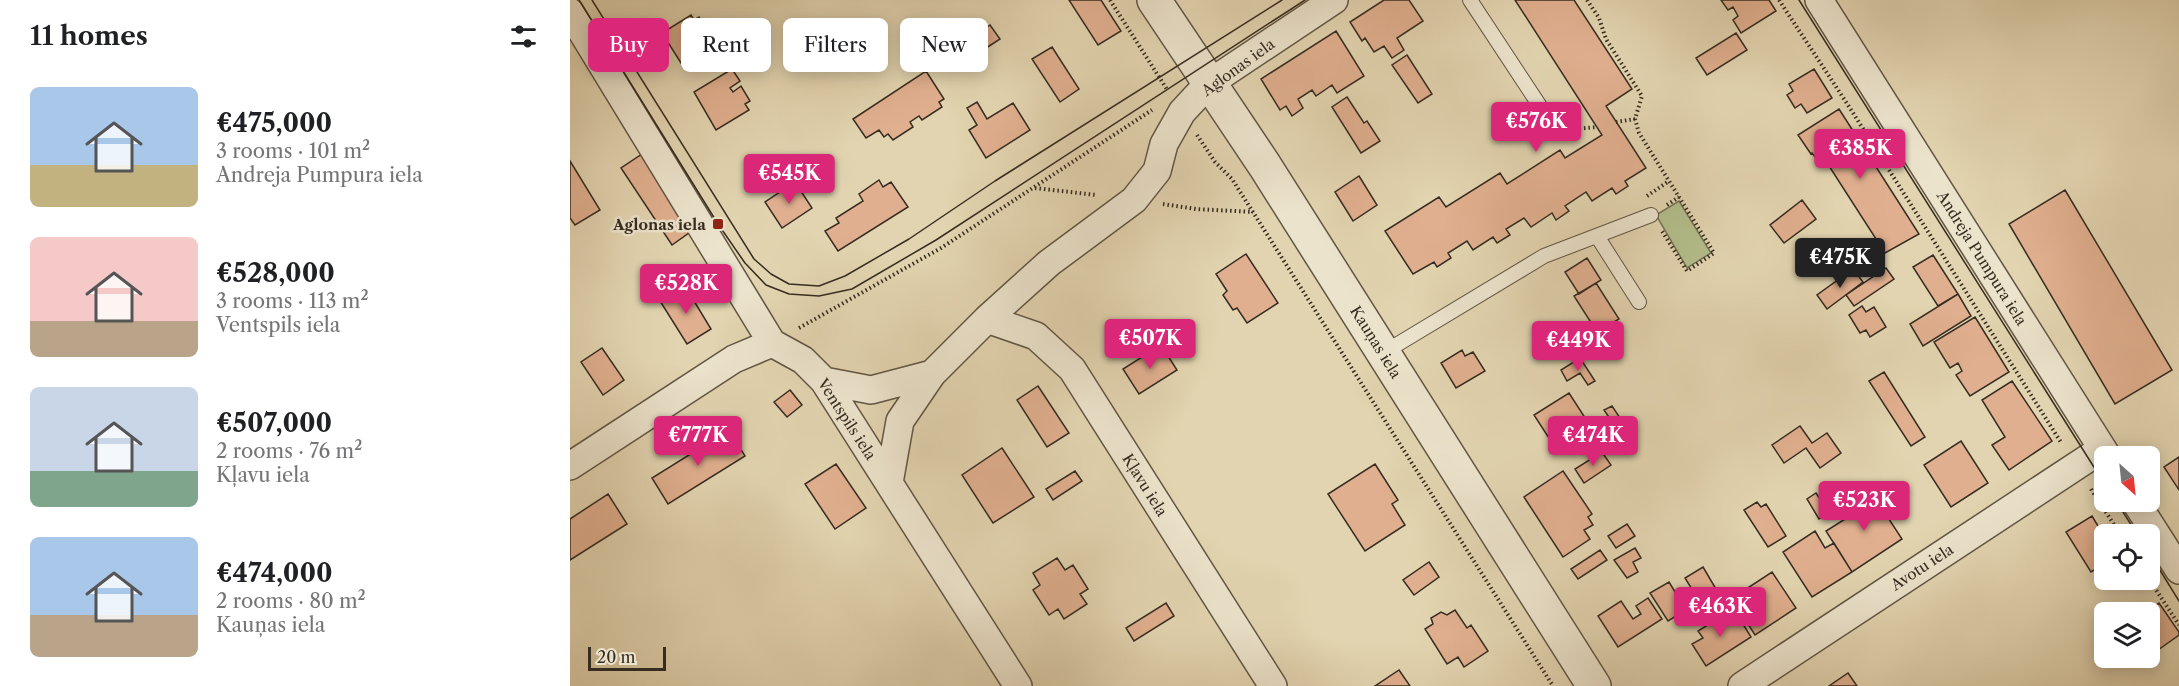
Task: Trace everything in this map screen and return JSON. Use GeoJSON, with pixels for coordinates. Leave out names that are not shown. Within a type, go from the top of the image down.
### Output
{"type":"FeatureCollection","features":[{"type":"Feature","properties":{"kind":"street","name":"Kauņas iela"},"geometry":{"type":"LineString","coordinates":[[1154,0],[1208,84],[1265,166],[1594,686]]}},
{"type":"Feature","properties":{"kind":"street","name":"Aglonas iela"},"geometry":{"type":"LineString","coordinates":[[889,483],[900,421],[932,374],[1048,263],[1134,200],[1157,171],[1164,144],[1182,112],[1208,84],[1334,0]]}},
{"type":"Feature","properties":{"kind":"street","name":"Andreja Pumpura iela"},"geometry":{"type":"LineString","coordinates":[[1819,0],[2100,446]]}},
{"type":"Feature","properties":{"kind":"street"},"geometry":{"type":"LineString","coordinates":[[570,12],[772,343],[734,359],[570,466]]}},
{"type":"Feature","properties":{"kind":"street","name":"Kļavu iela"},"geometry":{"type":"LineString","coordinates":[[987,319],[1036,336],[1072,369],[1273,686]]}},
{"type":"Feature","properties":{"kind":"street","name":"Ventspils iela"},"geometry":{"type":"LineString","coordinates":[[772,343],[804,360],[824,381],[1018,686]]}},
{"type":"Feature","properties":{"kind":"street"},"geometry":{"type":"LineString","coordinates":[[824,381],[871,390],[932,374]]}},
{"type":"Feature","properties":{"kind":"street","name":"Avotu iela"},"geometry":{"type":"LineString","coordinates":[[1742,686],[2076,466],[2094,457]]}},
{"type":"Feature","properties":{"kind":"street"},"geometry":{"type":"LineString","coordinates":[[2142,512],[2179,570]]}},
{"type":"Feature","properties":{"kind":"lane"},"geometry":{"type":"LineString","coordinates":[[1470,0],[1557,132]]}},
{"type":"Feature","properties":{"kind":"lane"},"geometry":{"type":"LineString","coordinates":[[1383,353],[1544,256],[1652,215]]}},
{"type":"Feature","properties":{"kind":"lane"},"geometry":{"type":"LineString","coordinates":[[1597,236],[1639,302]]}},
{"type":"Feature","properties":{"kind":"path"},"geometry":{"type":"LineString","coordinates":[[1110,0],[1152,67]]}},
{"type":"Feature","properties":{"kind":"path"},"geometry":{"type":"LineString","coordinates":[[1587,0],[1599,18],[1606,39],[1642,96],[1635,120],[1639,133],[1714,254],[1687,271],[1652,215]]}},
{"type":"Feature","properties":{"kind":"path"},"geometry":{"type":"LineString","coordinates":[[1779,0],[2114,524]]}},
{"type":"Feature","properties":{"kind":"path"},"geometry":{"type":"LineString","coordinates":[[772,343],[941,248],[1152,110]]}},
{"type":"Feature","properties":{"kind":"path"},"geometry":{"type":"LineString","coordinates":[[1616,122],[1635,120]]}},
{"type":"Feature","properties":{"kind":"path"},"geometry":{"type":"LineString","coordinates":[[1194,129],[1215,162],[1232,179],[1553,686]]}},
{"type":"Feature","properties":{"kind":"path"},"geometry":{"type":"LineString","coordinates":[[2156,590],[2179,625]]}},
{"type":"Feature","properties":{"kind":"green space"},"geometry":{"type":"Polygon","coordinates":[[[1679,201],[1711,253],[1687,268],[1656,215],[1679,201]]]}},
{"type":"Feature","properties":{"kind":"building"},"geometry":{"type":"Polygon","coordinates":[[[1069,0],[1101,0],[1121,31],[1098,45],[1069,0]]]}},
{"type":"Feature","properties":{"kind":"building"},"geometry":{"type":"Polygon","coordinates":[[[1384,0],[1409,0],[1423,21],[1397,38],[1404,50],[1392,58],[1384,46],[1374,52],[1365,38],[1362,41],[1350,22],[1384,0]]]}},
{"type":"Feature","properties":{"kind":"building"},"geometry":{"type":"Polygon","coordinates":[[[1515,0],[1574,0],[1632,89],[1606,106],[1646,168],[1625,181],[1628,186],[1616,194],[1612,188],[1592,201],[1586,192],[1565,206],[1569,211],[1556,220],[1552,213],[1531,227],[1524,218],[1506,229],[1510,235],[1497,243],[1493,237],[1473,250],[1467,241],[1448,253],[1451,258],[1437,267],[1434,262],[1413,274],[1385,231],[1439,197],[1446,207],[1500,173],[1507,184],[1560,150],[1565,158],[1602,135],[1515,0]]]}},
{"type":"Feature","properties":{"kind":"building"},"geometry":{"type":"Polygon","coordinates":[[[1721,0],[1769,0],[1776,11],[1741,33],[1733,20],[1738,16],[1733,7],[1728,10],[1721,0]]]}},
{"type":"Feature","properties":{"kind":"building"},"geometry":{"type":"Polygon","coordinates":[[[681,21],[681,63],[669,44],[669,29],[681,21]]]}},
{"type":"Feature","properties":{"kind":"building"},"geometry":{"type":"Polygon","coordinates":[[[990,25],[1000,39],[988,47],[988,26],[990,25]]]}},
{"type":"Feature","properties":{"kind":"building"},"geometry":{"type":"Polygon","coordinates":[[[1336,31],[1364,76],[1337,93],[1332,85],[1316,96],[1312,90],[1298,99],[1303,108],[1292,116],[1286,106],[1280,110],[1261,79],[1336,31]]]}},
{"type":"Feature","properties":{"kind":"building"},"geometry":{"type":"Polygon","coordinates":[[[1736,33],[1747,50],[1707,75],[1696,58],[1736,33]]]}},
{"type":"Feature","properties":{"kind":"building"},"geometry":{"type":"Polygon","coordinates":[[[1052,47],[1079,89],[1060,102],[1032,59],[1052,47]]]}},
{"type":"Feature","properties":{"kind":"building"},"geometry":{"type":"Polygon","coordinates":[[[1407,55],[1432,94],[1418,103],[1392,65],[1407,55]]]}},
{"type":"Feature","properties":{"kind":"building"},"geometry":{"type":"Polygon","coordinates":[[[1814,69],[1832,98],[1807,113],[1801,104],[1795,108],[1787,95],[1793,91],[1789,84],[1814,69]]]}},
{"type":"Feature","properties":{"kind":"building"},"geometry":{"type":"Polygon","coordinates":[[[727,72],[734,72],[740,81],[730,88],[733,92],[741,86],[750,101],[745,104],[749,110],[716,130],[694,92],[727,72]]]}},
{"type":"Feature","properties":{"kind":"building"},"geometry":{"type":"Polygon","coordinates":[[[924,72],[944,99],[939,102],[942,107],[922,120],[919,116],[910,122],[913,127],[893,140],[888,134],[884,137],[879,130],[866,138],[853,119],[924,72]]]}},
{"type":"Feature","properties":{"kind":"building"},"geometry":{"type":"Polygon","coordinates":[[[1347,97],[1364,123],[1367,121],[1380,141],[1361,153],[1332,107],[1347,97]]]}},
{"type":"Feature","properties":{"kind":"building"},"geometry":{"type":"Polygon","coordinates":[[[977,102],[987,119],[1013,103],[1030,130],[986,158],[969,130],[977,125],[967,108],[977,102]]]}},
{"type":"Feature","properties":{"kind":"building"},"geometry":{"type":"Polygon","coordinates":[[[1839,109],[1919,234],[1885,253],[1822,155],[1816,158],[1811,154],[1798,135],[1839,109]]]}},
{"type":"Feature","properties":{"kind":"building"},"geometry":{"type":"Polygon","coordinates":[[[642,154],[693,230],[672,245],[621,168],[642,154]]]}},
{"type":"Feature","properties":{"kind":"building"},"geometry":{"type":"Polygon","coordinates":[[[570,161],[600,210],[575,225],[570,218],[570,161]]]}},
{"type":"Feature","properties":{"kind":"building"},"geometry":{"type":"Polygon","coordinates":[[[1359,176],[1377,205],[1353,221],[1335,192],[1359,176]]]}},
{"type":"Feature","properties":{"kind":"building"},"geometry":{"type":"Polygon","coordinates":[[[879,180],[883,187],[891,182],[908,207],[838,251],[825,231],[839,223],[836,218],[863,201],[859,194],[879,180]]]}},
{"type":"Feature","properties":{"kind":"building"},"geometry":{"type":"Polygon","coordinates":[[[795,182],[812,208],[782,228],[765,202],[795,182]]]}},
{"type":"Feature","properties":{"kind":"building"},"geometry":{"type":"Polygon","coordinates":[[[2065,190],[2172,370],[2115,404],[2009,224],[2065,190]]]}},
{"type":"Feature","properties":{"kind":"building"},"geometry":{"type":"Polygon","coordinates":[[[1802,200],[1816,219],[1784,243],[1770,225],[1802,200]]]}},
{"type":"Feature","properties":{"kind":"building"},"geometry":{"type":"Polygon","coordinates":[[[1246,254],[1278,303],[1247,323],[1237,308],[1233,310],[1223,295],[1227,291],[1216,274],[1246,254]]]}},
{"type":"Feature","properties":{"kind":"building"},"geometry":{"type":"Polygon","coordinates":[[[1933,255],[1958,294],[1938,306],[1913,267],[1933,255]]]}},
{"type":"Feature","properties":{"kind":"building"},"geometry":{"type":"Polygon","coordinates":[[[1587,258],[1601,280],[1579,294],[1565,272],[1587,258]]]}},
{"type":"Feature","properties":{"kind":"building"},"geometry":{"type":"Polygon","coordinates":[[[1886,268],[1894,279],[1854,306],[1846,295],[1886,268]]]}},
{"type":"Feature","properties":{"kind":"building"},"geometry":{"type":"Polygon","coordinates":[[[1853,269],[1863,282],[1827,309],[1817,295],[1853,269]]]}},
{"type":"Feature","properties":{"kind":"building"},"geometry":{"type":"Polygon","coordinates":[[[1596,283],[1619,319],[1597,332],[1574,296],[1596,283]]]}},
{"type":"Feature","properties":{"kind":"building"},"geometry":{"type":"Polygon","coordinates":[[[685,286],[711,329],[687,344],[660,301],[685,286]]]}},
{"type":"Feature","properties":{"kind":"building"},"geometry":{"type":"Polygon","coordinates":[[[1958,294],[1971,316],[1923,346],[1910,324],[1958,294]]]}},
{"type":"Feature","properties":{"kind":"building"},"geometry":{"type":"Polygon","coordinates":[[[1862,306],[1866,312],[1874,307],[1886,327],[1870,337],[1866,330],[1860,333],[1849,315],[1862,306]]]}},
{"type":"Feature","properties":{"kind":"building"},"geometry":{"type":"Polygon","coordinates":[[[1975,317],[2009,372],[1970,396],[1956,375],[1962,371],[1958,363],[1950,368],[1934,342],[1975,317]]]}},
{"type":"Feature","properties":{"kind":"building"},"geometry":{"type":"Polygon","coordinates":[[[1161,345],[1177,370],[1139,394],[1123,369],[1161,345]]]}},
{"type":"Feature","properties":{"kind":"building"},"geometry":{"type":"Polygon","coordinates":[[[602,348],[624,380],[603,395],[581,362],[602,348]]]}},
{"type":"Feature","properties":{"kind":"building"},"geometry":{"type":"Polygon","coordinates":[[[1462,350],[1465,356],[1473,352],[1485,371],[1456,388],[1441,363],[1462,350]]]}},
{"type":"Feature","properties":{"kind":"building"},"geometry":{"type":"Polygon","coordinates":[[[1580,358],[1595,381],[1588,385],[1580,373],[1567,381],[1561,370],[1580,358]]]}},
{"type":"Feature","properties":{"kind":"building"},"geometry":{"type":"Polygon","coordinates":[[[1884,372],[1925,437],[1911,446],[1869,381],[1884,372]]]}},
{"type":"Feature","properties":{"kind":"building"},"geometry":{"type":"Polygon","coordinates":[[[2012,381],[2052,441],[2009,470],[1992,445],[2005,437],[1982,400],[2012,381]]]}},
{"type":"Feature","properties":{"kind":"building"},"geometry":{"type":"Polygon","coordinates":[[[1038,386],[1069,433],[1047,447],[1017,400],[1038,386]]]}},
{"type":"Feature","properties":{"kind":"building"},"geometry":{"type":"Polygon","coordinates":[[[790,390],[802,405],[787,417],[774,402],[790,390]]]}},
{"type":"Feature","properties":{"kind":"building"},"geometry":{"type":"Polygon","coordinates":[[[1569,393],[1591,427],[1556,449],[1534,415],[1569,393]]]}},
{"type":"Feature","properties":{"kind":"building"},"geometry":{"type":"Polygon","coordinates":[[[1612,406],[1630,433],[1602,452],[1590,434],[1611,420],[1604,410],[1612,406]]]}},
{"type":"Feature","properties":{"kind":"building"},"geometry":{"type":"Polygon","coordinates":[[[1800,426],[1812,443],[1827,433],[1841,453],[1820,468],[1806,448],[1784,463],[1772,445],[1800,426]]]}},
{"type":"Feature","properties":{"kind":"building"},"geometry":{"type":"Polygon","coordinates":[[[729,430],[745,456],[668,504],[652,478],[729,430]]]}},
{"type":"Feature","properties":{"kind":"building"},"geometry":{"type":"Polygon","coordinates":[[[1961,441],[1988,483],[1951,507],[1924,465],[1961,441]]]}},
{"type":"Feature","properties":{"kind":"building"},"geometry":{"type":"Polygon","coordinates":[[[1002,448],[1034,497],[993,523],[962,475],[1002,448]]]}},
{"type":"Feature","properties":{"kind":"building"},"geometry":{"type":"Polygon","coordinates":[[[1602,452],[1611,465],[1584,483],[1575,469],[1602,452]]]}},
{"type":"Feature","properties":{"kind":"building"},"geometry":{"type":"Polygon","coordinates":[[[2179,457],[2179,490],[2164,467],[2179,457]]]}},
{"type":"Feature","properties":{"kind":"building"},"geometry":{"type":"Polygon","coordinates":[[[836,464],[866,508],[835,529],[805,484],[836,464]]]}},
{"type":"Feature","properties":{"kind":"building"},"geometry":{"type":"Polygon","coordinates":[[[1375,464],[1398,500],[1392,504],[1405,525],[1365,551],[1328,494],[1375,464]]]}},
{"type":"Feature","properties":{"kind":"building"},"geometry":{"type":"Polygon","coordinates":[[[1075,471],[1082,481],[1053,500],[1046,489],[1075,471]]]}},
{"type":"Feature","properties":{"kind":"building"},"geometry":{"type":"Polygon","coordinates":[[[1563,471],[1592,514],[1588,517],[1593,525],[1584,530],[1590,539],[1563,557],[1524,497],[1563,471]]]}},
{"type":"Feature","properties":{"kind":"building"},"geometry":{"type":"Polygon","coordinates":[[[1870,490],[1902,539],[1852,572],[1826,531],[1850,516],[1845,507],[1870,490]]]}},
{"type":"Feature","properties":{"kind":"building"},"geometry":{"type":"Polygon","coordinates":[[[1816,493],[1829,513],[1819,519],[1807,499],[1816,493]]]}},
{"type":"Feature","properties":{"kind":"building"},"geometry":{"type":"Polygon","coordinates":[[[608,494],[627,524],[570,560],[570,519],[608,494]]]}},
{"type":"Feature","properties":{"kind":"building"},"geometry":{"type":"Polygon","coordinates":[[[1757,502],[1761,507],[1766,504],[1786,536],[1768,547],[1744,510],[1757,502]]]}},
{"type":"Feature","properties":{"kind":"building"},"geometry":{"type":"Polygon","coordinates":[[[2092,516],[2097,524],[2094,524],[2094,570],[2091,572],[2066,532],[2092,516]]]}},
{"type":"Feature","properties":{"kind":"building"},"geometry":{"type":"Polygon","coordinates":[[[1627,524],[1635,536],[1616,548],[1608,536],[1627,524]]]}},
{"type":"Feature","properties":{"kind":"building"},"geometry":{"type":"Polygon","coordinates":[[[1815,531],[1825,548],[1834,543],[1852,572],[1812,597],[1783,552],[1815,531]]]}},
{"type":"Feature","properties":{"kind":"building"},"geometry":{"type":"Polygon","coordinates":[[[1635,548],[1641,558],[1633,562],[1638,572],[1627,578],[1614,560],[1635,548]]]}},
{"type":"Feature","properties":{"kind":"building"},"geometry":{"type":"Polygon","coordinates":[[[1600,550],[1607,560],[1578,579],[1571,569],[1600,550]]]}},
{"type":"Feature","properties":{"kind":"building"},"geometry":{"type":"Polygon","coordinates":[[[1057,558],[1065,570],[1073,565],[1088,589],[1080,594],[1087,604],[1064,619],[1058,609],[1049,615],[1033,590],[1040,585],[1033,573],[1057,558]]]}},
{"type":"Feature","properties":{"kind":"building"},"geometry":{"type":"Polygon","coordinates":[[[1429,562],[1439,577],[1414,595],[1403,580],[1429,562]]]}},
{"type":"Feature","properties":{"kind":"building"},"geometry":{"type":"Polygon","coordinates":[[[1703,567],[1716,589],[1698,599],[1685,578],[1703,567]]]}},
{"type":"Feature","properties":{"kind":"building"},"geometry":{"type":"Polygon","coordinates":[[[1772,572],[1796,608],[1755,635],[1737,607],[1746,602],[1740,593],[1772,572]]]}},
{"type":"Feature","properties":{"kind":"building"},"geometry":{"type":"Polygon","coordinates":[[[1669,582],[1686,610],[1668,621],[1650,593],[1669,582]]]}},
{"type":"Feature","properties":{"kind":"building"},"geometry":{"type":"Polygon","coordinates":[[[1648,598],[1662,619],[1618,647],[1598,616],[1621,601],[1633,619],[1641,614],[1636,606],[1648,598]]]}},
{"type":"Feature","properties":{"kind":"building"},"geometry":{"type":"Polygon","coordinates":[[[1166,603],[1174,616],[1134,641],[1126,628],[1166,603]]]}},
{"type":"Feature","properties":{"kind":"building"},"geometry":{"type":"Polygon","coordinates":[[[2160,604],[2179,632],[2179,635],[2160,649],[2160,604]]]}},
{"type":"Feature","properties":{"kind":"building"},"geometry":{"type":"Polygon","coordinates":[[[1455,610],[1467,628],[1471,625],[1488,651],[1464,667],[1458,657],[1447,664],[1425,629],[1433,624],[1431,618],[1441,612],[1447,615],[1455,610]]]}},
{"type":"Feature","properties":{"kind":"building"},"geometry":{"type":"Polygon","coordinates":[[[1727,613],[1732,621],[1738,616],[1751,637],[1706,666],[1692,644],[1703,638],[1698,631],[1727,613]]]}},
{"type":"Feature","properties":{"kind":"building"},"geometry":{"type":"Polygon","coordinates":[[[1399,670],[1410,686],[1375,686],[1399,670]]]}},
{"type":"Feature","properties":{"kind":"building"},"geometry":{"type":"Polygon","coordinates":[[[1848,673],[1857,686],[1829,686],[1848,673]]]}},
{"type":"Feature","properties":{"kind":"tram line"},"geometry":{"type":"LineString","coordinates":[[579,0],[718,224],[745,263],[766,285],[789,294],[819,296],[852,289],[936,240],[1305,0]]}},
{"type":"Feature","properties":{"kind":"tram line"},"geometry":{"type":"LineString","coordinates":[[592,0],[754,259],[771,274],[789,284],[819,286],[845,276],[909,239],[995,181],[1282,0]]}},
{"type":"Feature","properties":{"kind":"tram line"},"geometry":{"type":"LineString","coordinates":[[1799,0],[2094,467]]}},
{"type":"Feature","properties":{"kind":"tram line"},"geometry":{"type":"LineString","coordinates":[[2123,512],[2131,524]]}},
{"type":"Feature","properties":{"kind":"tram line"},"geometry":{"type":"LineString","coordinates":[[2160,570],[2179,601]]}},
{"type":"Feature","properties":{"kind":"place","name":"Aglonas iela"},"geometry":{"type":"Point","coordinates":[718,224]}}]}
